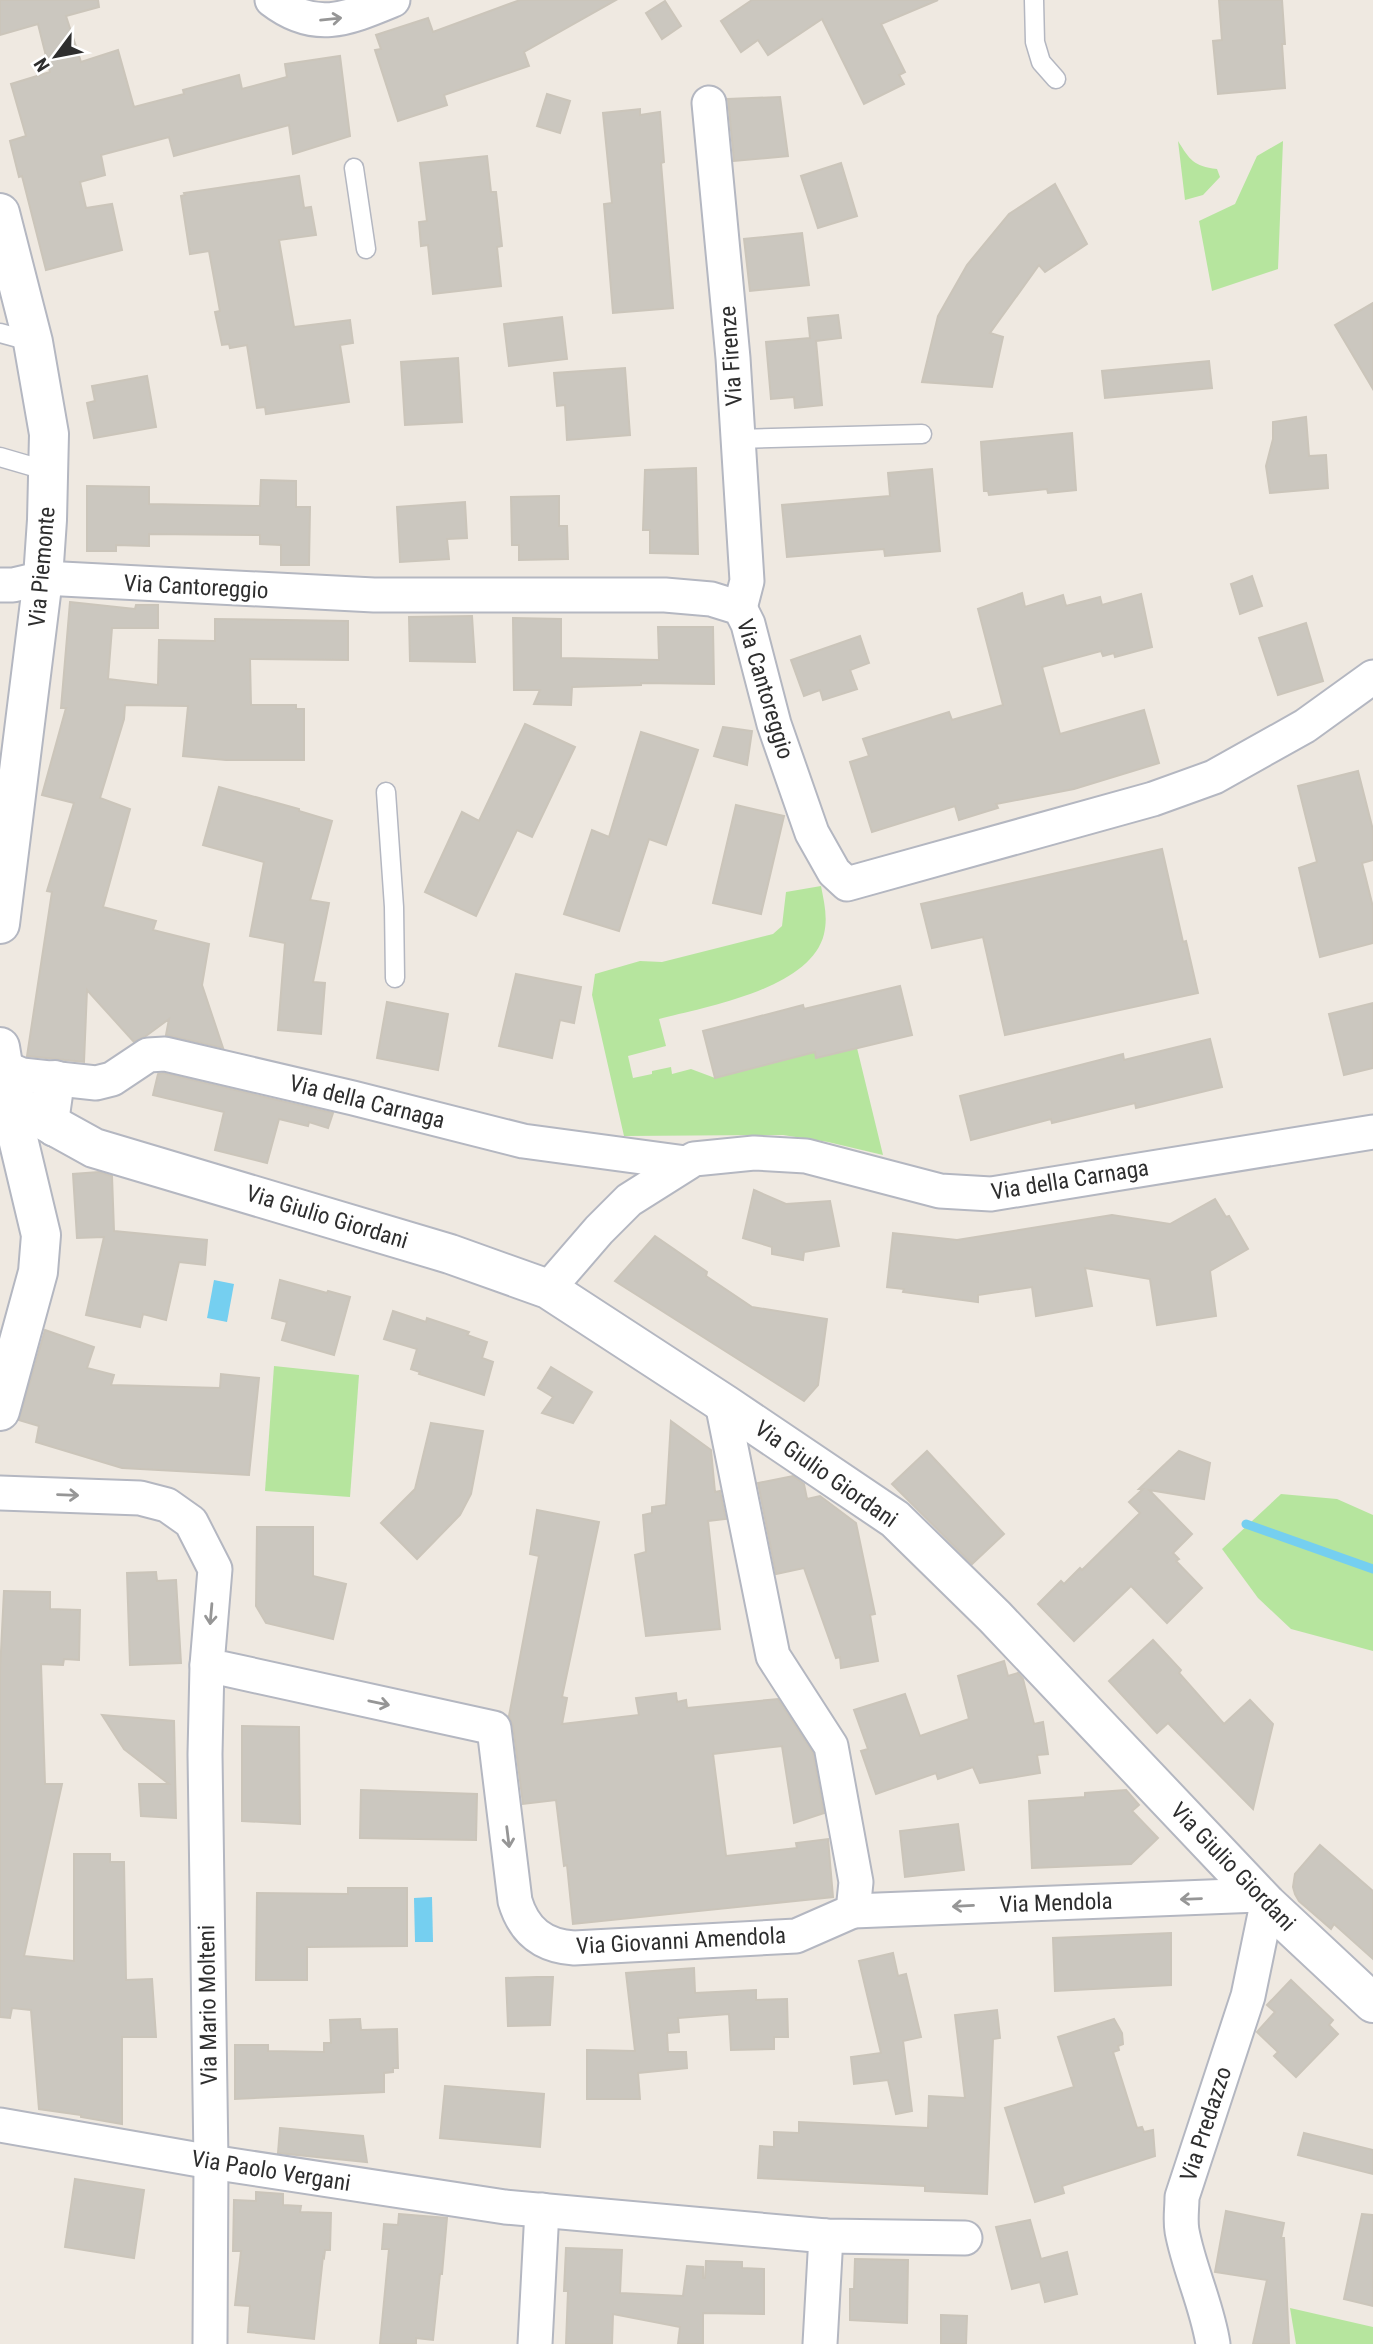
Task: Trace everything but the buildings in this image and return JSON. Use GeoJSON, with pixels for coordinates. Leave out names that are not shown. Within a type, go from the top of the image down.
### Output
{"type":"FeatureCollection","features":[{"type":"Feature","properties":{"kind":"street"},"geometry":{"type":"LineString","coordinates":[[272,0],[287,12],[318,21],[352,17],[393,0]]}},
{"type":"Feature","properties":{"kind":"street","name":"Via Firenze"},"geometry":{"type":"LineString","coordinates":[[709,103],[733,358],[747,581],[740,608]]}},
{"type":"Feature","properties":{"kind":"street","name":"Via Piemonte"},"geometry":{"type":"LineString","coordinates":[[0,213],[17,337],[49,433],[43,579],[0,924]]}},
{"type":"Feature","properties":{"kind":"street","name":"Via Cantoreggio"},"geometry":{"type":"LineString","coordinates":[[0,585],[43,579],[373,595],[665,595],[711,599],[740,608],[748,624],[775,724],[812,833],[834,873],[847,884],[1153,799],[1214,777],[1305,726],[1373,677]]}},
{"type":"Feature","properties":{"kind":"street","name":"Via della Carnaga"},"geometry":{"type":"LineString","coordinates":[[4,1080],[96,1083],[112,1079],[148,1055],[165,1054],[523,1141],[686,1163]]}},
{"type":"Feature","properties":{"kind":"street"},"geometry":{"type":"LineString","coordinates":[[0,1412],[38,1272],[41,1235],[4,1080]]}},
{"type":"Feature","properties":{"kind":"street","name":"Via Giulio Giordani"},"geometry":{"type":"LineString","coordinates":[[4,1080],[55,1127],[94,1148],[450,1254],[548,1289],[895,1519],[995,1617],[1263,1900],[1373,2003]]}},
{"type":"Feature","properties":{"kind":"street"},"geometry":{"type":"LineString","coordinates":[[55,1080],[50,1115],[55,1127]]}},
{"type":"Feature","properties":{"kind":"street","name":"Via della Carnaga"},"geometry":{"type":"LineString","coordinates":[[548,1289],[629,1200],[694,1159],[754,1153],[806,1156],[940,1191],[991,1195],[1373,1132]]}},
{"type":"Feature","properties":{"kind":"street","name":"Via Giulio Giordani"},"geometry":{"type":"LineString","coordinates":[[22,1156],[45,1144],[140,1161]]}},
{"type":"Feature","properties":{"kind":"street"},"geometry":{"type":"LineString","coordinates":[[722,1403],[773,1656],[831,1746],[856,1882],[853,1911]]}},
{"type":"Feature","properties":{"kind":"street"},"geometry":{"type":"LineString","coordinates":[[0,1493],[140,1497],[167,1505],[191,1522],[215,1569],[207,1665]]}},
{"type":"Feature","properties":{"kind":"street","name":"Via Giovanni Amendola"},"geometry":{"type":"LineString","coordinates":[[207,1665],[494,1728],[514,1901],[527,1928],[548,1944],[574,1948],[796,1936],[853,1911]]}},
{"type":"Feature","properties":{"kind":"street","name":"Via Mario Molteni"},"geometry":{"type":"LineString","coordinates":[[207,1665],[205,1754],[211,2162],[210,2344]]}},
{"type":"Feature","properties":{"kind":"street","name":"Via Mendola"},"geometry":{"type":"LineString","coordinates":[[853,1911],[1263,1900]]}},
{"type":"Feature","properties":{"kind":"street","name":"Via Predazzo"},"geometry":{"type":"LineString","coordinates":[[1213,2344],[1181,2228],[1182,2197],[1248,1996],[1263,1900]]}},
{"type":"Feature","properties":{"kind":"street","name":"Via Paolo Vergani"},"geometry":{"type":"LineString","coordinates":[[0,2126],[211,2162],[505,2207],[826,2235],[965,2238]]}},
{"type":"Feature","properties":{"kind":"street"},"geometry":{"type":"LineString","coordinates":[[535,2344],[542,2210]]}},
{"type":"Feature","properties":{"kind":"street"},"geometry":{"type":"LineString","coordinates":[[820,2344],[826,2235]]}},
{"type":"Feature","properties":{"kind":"lane"},"geometry":{"type":"LineString","coordinates":[[1034,0],[1035,42],[1041,62],[1056,79]]}},
{"type":"Feature","properties":{"kind":"lane"},"geometry":{"type":"LineString","coordinates":[[354,168],[366,249]]}},
{"type":"Feature","properties":{"kind":"lane"},"geometry":{"type":"LineString","coordinates":[[737,439],[922,434]]}},
{"type":"Feature","properties":{"kind":"lane"},"geometry":{"type":"LineString","coordinates":[[0,457],[48,471]]}},
{"type":"Feature","properties":{"kind":"lane"},"geometry":{"type":"LineString","coordinates":[[386,793],[394,906],[395,978]]}},
{"type":"Feature","properties":{"kind":"green space"},"geometry":{"type":"Polygon","coordinates":[[[1178,141],[1193,161],[1217,169],[1220,177],[1203,195],[1185,200],[1178,141]]]}},
{"type":"Feature","properties":{"kind":"green space"},"geometry":{"type":"Polygon","coordinates":[[[1283,141],[1278,269],[1212,291],[1199,221],[1235,204],[1257,156],[1283,141]]]}},
{"type":"Feature","properties":{"kind":"green space"},"geometry":{"type":"Polygon","coordinates":[[[821,886],[825,928],[815,953],[799,969],[754,993],[659,1019],[666,1046],[628,1056],[633,1078],[671,1067],[672,1074],[691,1069],[715,1078],[815,1052],[817,1058],[857,1048],[883,1155],[783,1135],[624,1136],[592,995],[595,974],[640,961],[662,962],[773,934],[782,926],[786,892],[821,886]]]}},
{"type":"Feature","properties":{"kind":"green space"},"geometry":{"type":"Polygon","coordinates":[[[274,1366],[359,1375],[350,1497],[265,1491],[274,1366]]]}},
{"type":"Feature","properties":{"kind":"green space"},"geometry":{"type":"Polygon","coordinates":[[[1281,1494],[1337,1499],[1373,1515],[1373,1651],[1291,1629],[1258,1598],[1222,1549],[1281,1494]]]}},
{"type":"Feature","properties":{"kind":"green space"},"geometry":{"type":"Polygon","coordinates":[[[1290,2308],[1373,2327],[1373,2344],[1296,2344],[1290,2308]]]}},
{"type":"Feature","properties":{"kind":"water"},"geometry":{"type":"Polygon","coordinates":[[[214,1280],[234,1284],[227,1322],[207,1318],[214,1280]]]}},
{"type":"Feature","properties":{"kind":"water"},"geometry":{"type":"Polygon","coordinates":[[[432,1897],[433,1942],[415,1942],[414,1898],[432,1897]]]}},
{"type":"Feature","properties":{"kind":"waterway"},"geometry":{"type":"LineString","coordinates":[[1246,1524],[1373,1569]]}}]}
